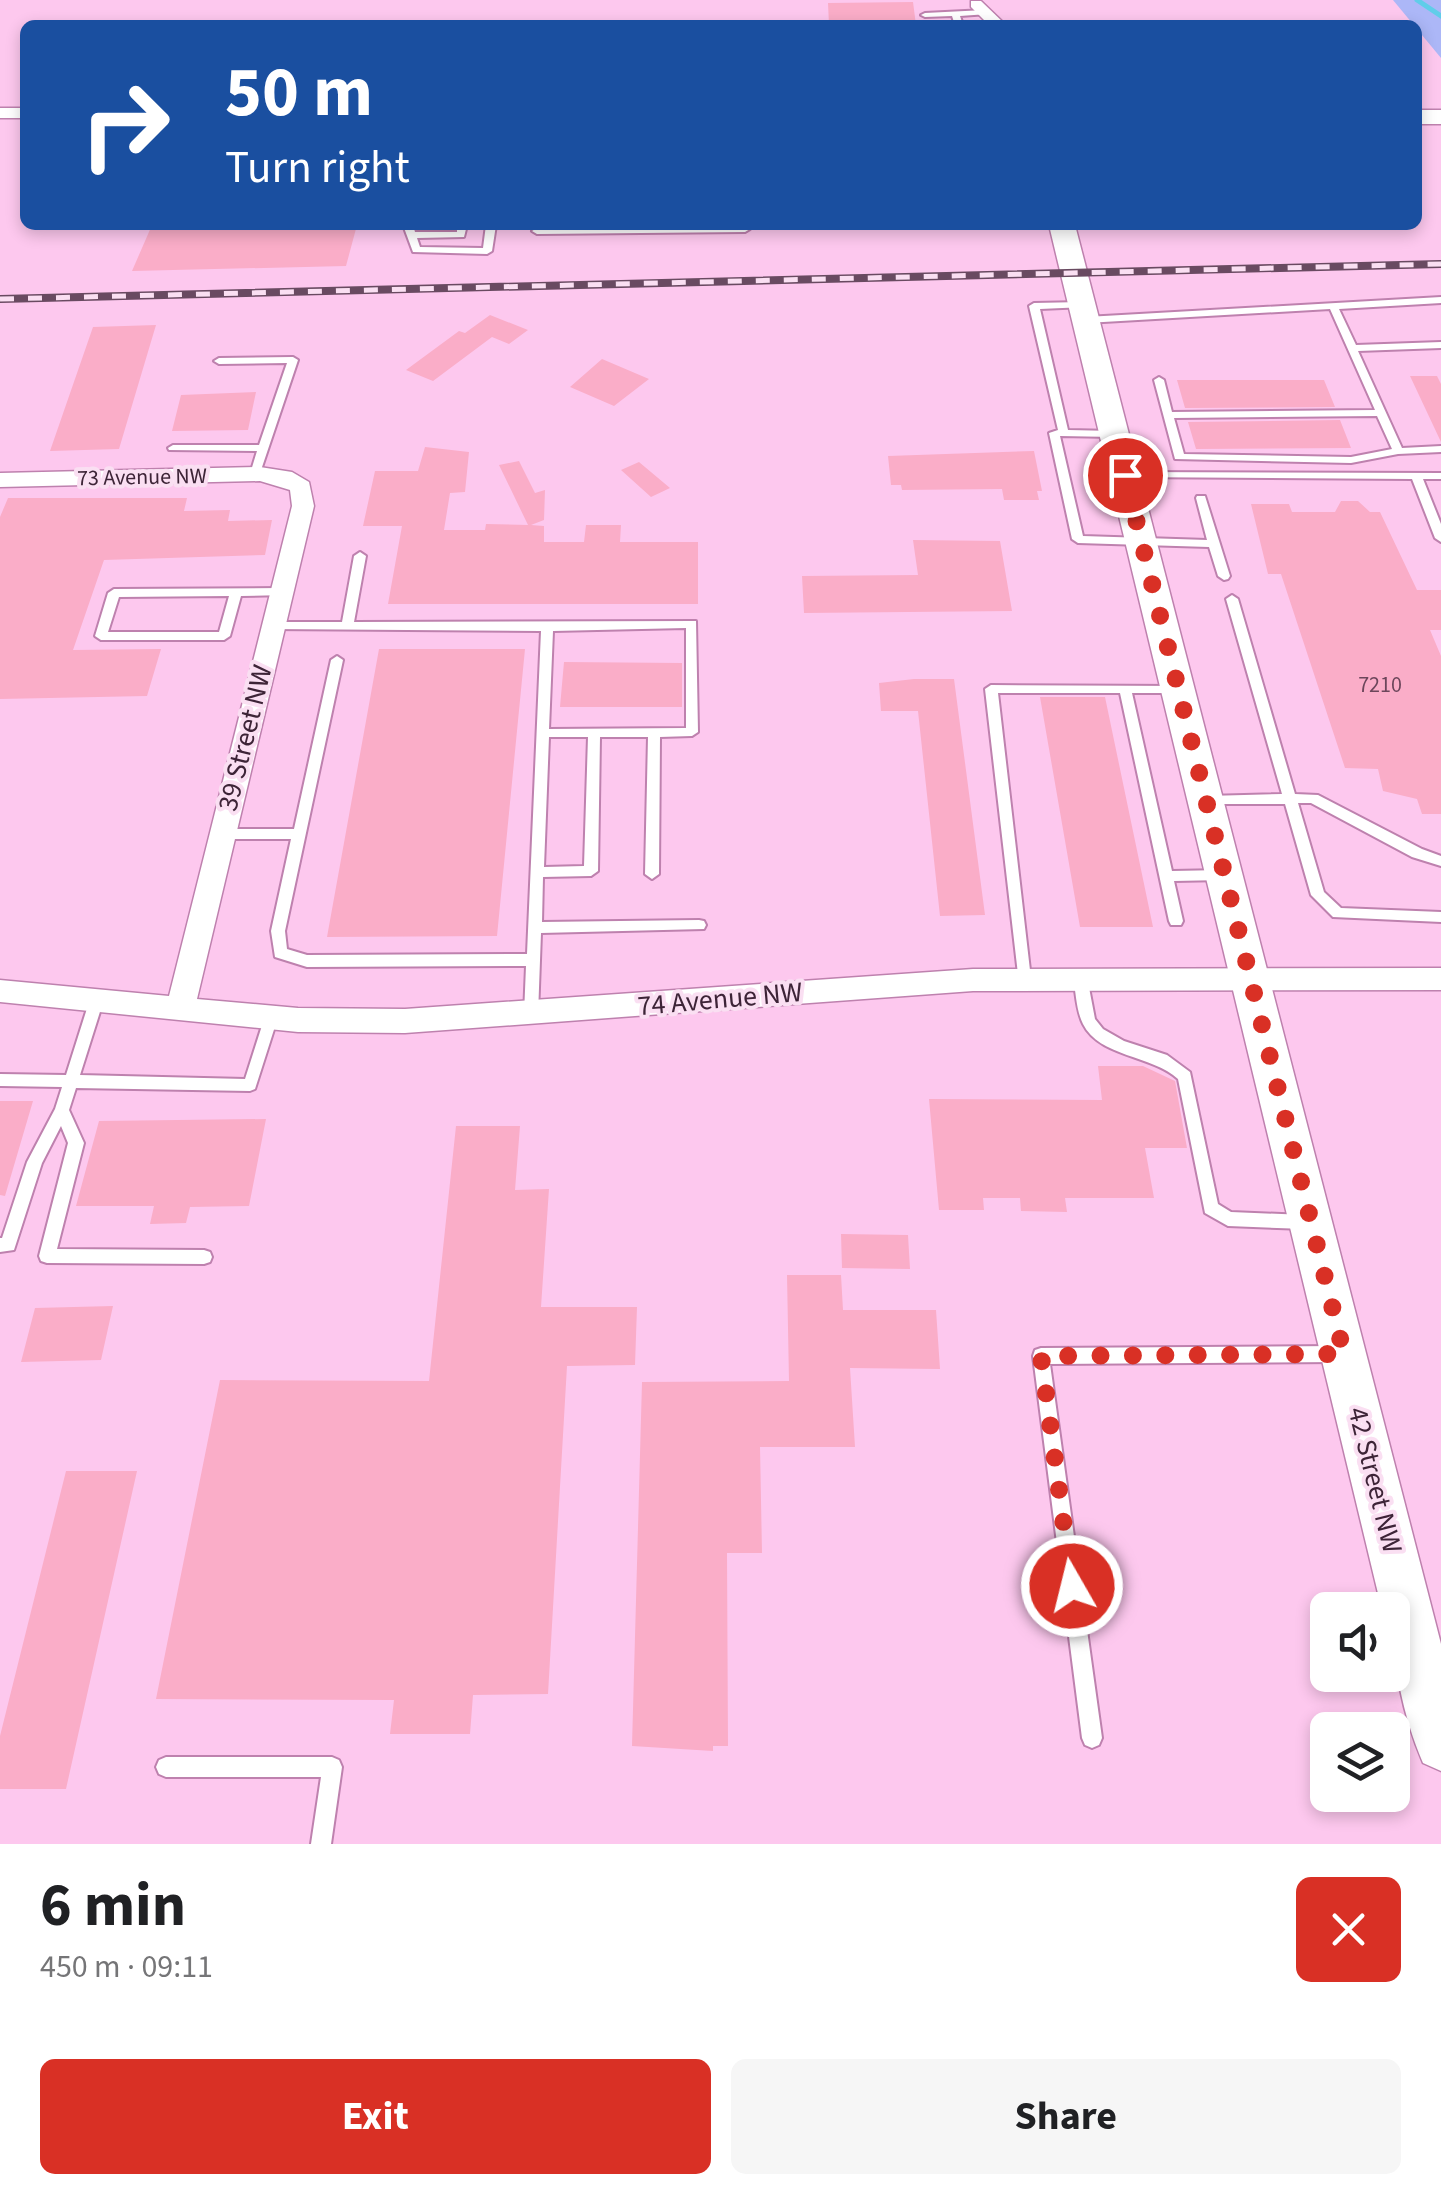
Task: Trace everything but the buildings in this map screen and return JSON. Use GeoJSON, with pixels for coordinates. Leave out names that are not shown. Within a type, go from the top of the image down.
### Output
{"type":"FeatureCollection","features":[{"type":"Feature","properties":{"kind":"street","name":"42 Street NW"},"geometry":{"type":"LineString","coordinates":[[1063,230],[1441,1745]]}},
{"type":"Feature","properties":{"kind":"street","name":"73 Avenue NW"},"geometry":{"type":"LineString","coordinates":[[0,480],[254,474],[284,477]]}},
{"type":"Feature","properties":{"kind":"street","name":"39 Street NW"},"geometry":{"type":"LineString","coordinates":[[180,1008],[303,506],[300,487],[284,477]]}},
{"type":"Feature","properties":{"kind":"street","name":"74 Avenue NW"},"geometry":{"type":"LineString","coordinates":[[0,991],[271,1018],[388,1022],[1024,978],[1250,976],[1441,980]]}},
{"type":"Feature","properties":{"kind":"lane"},"geometry":{"type":"LineString","coordinates":[[926,14],[987,14]]}},
{"type":"Feature","properties":{"kind":"lane"},"geometry":{"type":"LineString","coordinates":[[955,14],[957,20]]}},
{"type":"Feature","properties":{"kind":"lane"},"geometry":{"type":"LineString","coordinates":[[409,230],[461,230],[490,230],[487,250],[416,250],[409,230]]}},
{"type":"Feature","properties":{"kind":"lane"},"geometry":{"type":"LineString","coordinates":[[537,231],[564,230]]}},
{"type":"Feature","properties":{"kind":"lane"},"geometry":{"type":"LineString","coordinates":[[1064,434],[1034,306],[1084,312],[1441,300]]}},
{"type":"Feature","properties":{"kind":"lane"},"geometry":{"type":"LineString","coordinates":[[1333,305],[1398,450]]}},
{"type":"Feature","properties":{"kind":"lane"},"geometry":{"type":"LineString","coordinates":[[1352,348],[1441,345]]}},
{"type":"Feature","properties":{"kind":"lane"},"geometry":{"type":"LineString","coordinates":[[219,361],[292,360],[254,474]]}},
{"type":"Feature","properties":{"kind":"lane"},"geometry":{"type":"LineString","coordinates":[[1159,380],[1178,457],[1351,460],[1398,450],[1441,449]]}},
{"type":"Feature","properties":{"kind":"lane"},"geometry":{"type":"LineString","coordinates":[[1168,415],[1382,414]]}},
{"type":"Feature","properties":{"kind":"lane"},"geometry":{"type":"LineString","coordinates":[[1114,434],[1054,434],[1078,539],[1214,544]]}},
{"type":"Feature","properties":{"kind":"lane"},"geometry":{"type":"LineString","coordinates":[[173,448],[263,448]]}},
{"type":"Feature","properties":{"kind":"lane"},"geometry":{"type":"LineString","coordinates":[[1125,475],[1441,476]]}},
{"type":"Feature","properties":{"kind":"lane"},"geometry":{"type":"LineString","coordinates":[[1416,476],[1441,538]]}},
{"type":"Feature","properties":{"kind":"lane"},"geometry":{"type":"LineString","coordinates":[[1202,498],[1224,576]]}},
{"type":"Feature","properties":{"kind":"lane"},"geometry":{"type":"LineString","coordinates":[[348,626],[360,556]]}},
{"type":"Feature","properties":{"kind":"lane"},"geometry":{"type":"LineString","coordinates":[[236,592],[224,636],[101,636],[114,593],[236,592],[282,592]]}},
{"type":"Feature","properties":{"kind":"lane"},"geometry":{"type":"LineString","coordinates":[[1232,599],[1318,895],[1338,912],[1441,917]]}},
{"type":"Feature","properties":{"kind":"lane"},"geometry":{"type":"LineString","coordinates":[[273,626],[692,624],[692,732],[542,733]]}},
{"type":"Feature","properties":{"kind":"lane"},"geometry":{"type":"LineString","coordinates":[[531,1015],[547,627]]}},
{"type":"Feature","properties":{"kind":"lane"},"geometry":{"type":"LineString","coordinates":[[336,660],[278,931],[280,953],[307,961],[533,960]]}},
{"type":"Feature","properties":{"kind":"lane"},"geometry":{"type":"LineString","coordinates":[[1024,978],[991,689],[1178,689]]}},
{"type":"Feature","properties":{"kind":"lane"},"geometry":{"type":"LineString","coordinates":[[1125,690],[1176,921]]}},
{"type":"Feature","properties":{"kind":"lane"},"geometry":{"type":"LineString","coordinates":[[536,872],[591,871],[594,732]]}},
{"type":"Feature","properties":{"kind":"lane"},"geometry":{"type":"LineString","coordinates":[[652,874],[654,732]]}},
{"type":"Feature","properties":{"kind":"lane"},"geometry":{"type":"LineString","coordinates":[[1206,801],[1313,798],[1417,853],[1441,861]]}},
{"type":"Feature","properties":{"kind":"lane"},"geometry":{"type":"LineString","coordinates":[[222,834],[299,834]]}},
{"type":"Feature","properties":{"kind":"lane"},"geometry":{"type":"LineString","coordinates":[[1166,876],[1224,875]]}},
{"type":"Feature","properties":{"kind":"lane"},"geometry":{"type":"LineString","coordinates":[[534,928],[699,926]]}},
{"type":"Feature","properties":{"kind":"lane"},"geometry":{"type":"LineString","coordinates":[[1080,977],[1090,1025],[1098,1033],[1122,1046],[1161,1057],[1185,1076],[1211,1208],[1228,1219],[1310,1222]]}},
{"type":"Feature","properties":{"kind":"lane"},"geometry":{"type":"LineString","coordinates":[[0,1245],[8,1245],[35,1162],[62,1110],[97,999]]}},
{"type":"Feature","properties":{"kind":"lane"},"geometry":{"type":"LineString","coordinates":[[0,1080],[250,1085],[271,1018]]}},
{"type":"Feature","properties":{"kind":"lane"},"geometry":{"type":"LineString","coordinates":[[62,1110],[76,1143],[47,1256],[204,1256]]}},
{"type":"Feature","properties":{"kind":"lane"},"geometry":{"type":"LineString","coordinates":[[1092,1738],[1041,1356],[1344,1354]]}},
{"type":"Feature","properties":{"kind":"lane"},"geometry":{"type":"LineString","coordinates":[[166,1767],[332,1767],[321,1844]]}},
{"type":"Feature","properties":{"kind":"shaded area"},"geometry":{"type":"Polygon","coordinates":[[[1393,0],[1441,0],[1441,58],[1422,35],[1422,20],[1410,20],[1393,0]]]}},
{"type":"Feature","properties":{"kind":"waterway"},"geometry":{"type":"LineString","coordinates":[[1417,0],[1441,16]]}},
{"type":"Feature","properties":{"kind":"railway"},"geometry":{"type":"LineString","coordinates":[[0,299],[1441,264]]}},
{"type":"Feature","properties":{"kind":"route"},"geometry":{"type":"LineString","coordinates":[[1072,1586],[1041,1356],[1344,1354],[1125,475]]}}]}
